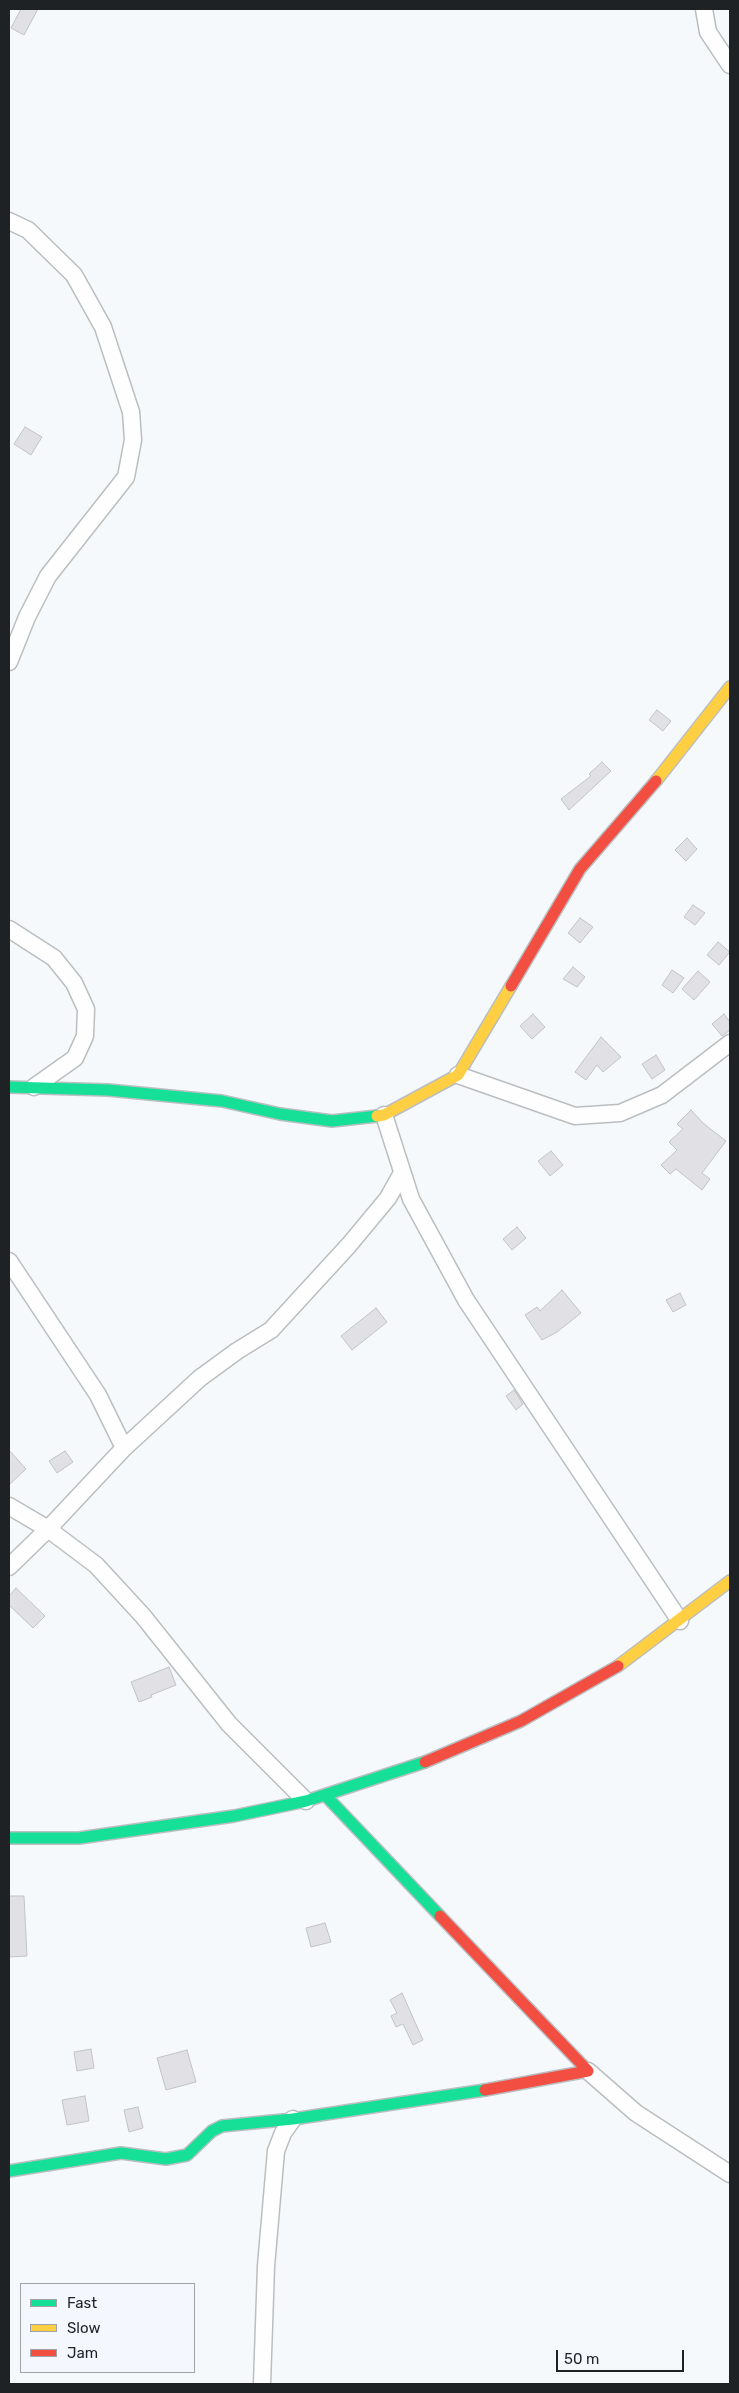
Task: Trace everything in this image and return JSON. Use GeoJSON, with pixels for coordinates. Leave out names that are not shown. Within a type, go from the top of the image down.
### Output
{"type":"FeatureCollection","features":[{"type":"Feature","properties":{"kind":"street"},"geometry":{"type":"LineString","coordinates":[[704,9],[708,32],[730,65]]}},
{"type":"Feature","properties":{"kind":"street"},"geometry":{"type":"LineString","coordinates":[[9,221],[28,230],[74,275],[103,327],[131,412],[133,440],[126,477],[48,576],[27,618],[9,662]]}},
{"type":"Feature","properties":{"kind":"street"},"geometry":{"type":"LineString","coordinates":[[9,1087],[31,1086],[108,1090],[222,1101],[280,1114],[332,1121],[384,1115],[458,1075],[580,869],[671,764],[730,687]]}},
{"type":"Feature","properties":{"kind":"street"},"geometry":{"type":"LineString","coordinates":[[9,928],[54,958],[74,983],[86,1009],[85,1036],[74,1058],[9,1102]]}},
{"type":"Feature","properties":{"kind":"street"},"geometry":{"type":"LineString","coordinates":[[458,1075],[575,1116],[620,1112],[662,1095],[730,1043]]}},
{"type":"Feature","properties":{"kind":"street"},"geometry":{"type":"LineString","coordinates":[[384,1115],[411,1199],[466,1300],[680,1621]]}},
{"type":"Feature","properties":{"kind":"street"},"geometry":{"type":"LineString","coordinates":[[9,1567],[48,1529],[124,1448],[200,1378],[236,1351],[271,1330],[349,1245],[388,1198],[402,1173]]}},
{"type":"Feature","properties":{"kind":"street"},"geometry":{"type":"LineString","coordinates":[[9,1261],[98,1395],[124,1448]]}},
{"type":"Feature","properties":{"kind":"street"},"geometry":{"type":"LineString","coordinates":[[9,1506],[48,1529],[96,1565],[143,1616],[229,1724],[306,1801]]}},
{"type":"Feature","properties":{"kind":"street"},"geometry":{"type":"LineString","coordinates":[[9,1838],[79,1838],[234,1816],[306,1801],[432,1760],[521,1721],[628,1660],[730,1581]]}},
{"type":"Feature","properties":{"kind":"street"},"geometry":{"type":"LineString","coordinates":[[325,1795],[588,2071],[636,2114],[730,2174]]}},
{"type":"Feature","properties":{"kind":"street"},"geometry":{"type":"LineString","coordinates":[[9,2170],[121,2153],[166,2159],[187,2155],[212,2131],[222,2126],[294,2118],[552,2079],[588,2071]]}},
{"type":"Feature","properties":{"kind":"street"},"geometry":{"type":"LineString","coordinates":[[262,2384],[266,2266],[276,2151],[283,2132],[294,2118]]}},
{"type":"Feature","properties":{"kind":"building"},"geometry":{"type":"Polygon","coordinates":[[[21,9],[38,9],[24,35],[11,28],[21,9]]]}},
{"type":"Feature","properties":{"kind":"building"},"geometry":{"type":"Polygon","coordinates":[[[25,427],[42,437],[31,455],[14,444],[25,427]]]}},
{"type":"Feature","properties":{"kind":"building"},"geometry":{"type":"Polygon","coordinates":[[[657,710],[671,721],[663,731],[649,720],[657,710]]]}},
{"type":"Feature","properties":{"kind":"building"},"geometry":{"type":"Polygon","coordinates":[[[602,762],[611,771],[569,810],[561,799],[591,776],[589,774],[602,762]]]}},
{"type":"Feature","properties":{"kind":"building"},"geometry":{"type":"Polygon","coordinates":[[[687,838],[697,849],[686,861],[675,850],[687,838]]]}},
{"type":"Feature","properties":{"kind":"building"},"geometry":{"type":"Polygon","coordinates":[[[693,905],[705,913],[695,925],[684,917],[693,905]]]}},
{"type":"Feature","properties":{"kind":"building"},"geometry":{"type":"Polygon","coordinates":[[[580,918],[593,927],[580,943],[568,933],[580,918]]]}},
{"type":"Feature","properties":{"kind":"building"},"geometry":{"type":"Polygon","coordinates":[[[718,942],[730,952],[719,965],[707,955],[718,942]]]}},
{"type":"Feature","properties":{"kind":"building"},"geometry":{"type":"Polygon","coordinates":[[[573,967],[585,977],[577,987],[563,979],[573,967]]]}},
{"type":"Feature","properties":{"kind":"building"},"geometry":{"type":"Polygon","coordinates":[[[672,970],[684,978],[673,993],[662,985],[672,970]]]}},
{"type":"Feature","properties":{"kind":"building"},"geometry":{"type":"Polygon","coordinates":[[[698,971],[710,982],[694,1000],[682,989],[698,971]]]}},
{"type":"Feature","properties":{"kind":"building"},"geometry":{"type":"Polygon","coordinates":[[[533,1014],[545,1027],[532,1039],[520,1026],[533,1014]]]}},
{"type":"Feature","properties":{"kind":"building"},"geometry":{"type":"Polygon","coordinates":[[[724,1014],[730,1022],[730,1030],[722,1036],[712,1024],[724,1014]]]}},
{"type":"Feature","properties":{"kind":"building"},"geometry":{"type":"Polygon","coordinates":[[[601,1037],[621,1057],[603,1072],[597,1065],[586,1080],[575,1072],[601,1037]]]}},
{"type":"Feature","properties":{"kind":"building"},"geometry":{"type":"Polygon","coordinates":[[[656,1055],[665,1070],[652,1079],[642,1064],[656,1055]]]}},
{"type":"Feature","properties":{"kind":"building"},"geometry":{"type":"Polygon","coordinates":[[[691,1110],[703,1123],[726,1141],[702,1173],[710,1179],[702,1190],[676,1169],[670,1174],[661,1165],[677,1150],[669,1142],[683,1129],[677,1124],[691,1110]]]}},
{"type":"Feature","properties":{"kind":"building"},"geometry":{"type":"Polygon","coordinates":[[[551,1151],[563,1165],[550,1176],[538,1161],[551,1151]]]}},
{"type":"Feature","properties":{"kind":"building"},"geometry":{"type":"Polygon","coordinates":[[[517,1227],[526,1238],[512,1250],[503,1239],[517,1227]]]}},
{"type":"Feature","properties":{"kind":"building"},"geometry":{"type":"Polygon","coordinates":[[[562,1290],[581,1313],[557,1332],[542,1340],[525,1315],[537,1307],[540,1311],[562,1290]]]}},
{"type":"Feature","properties":{"kind":"building"},"geometry":{"type":"Polygon","coordinates":[[[680,1293],[686,1305],[673,1312],[666,1300],[680,1293]]]}},
{"type":"Feature","properties":{"kind":"building"},"geometry":{"type":"Polygon","coordinates":[[[376,1308],[387,1322],[352,1350],[341,1336],[376,1308]]]}},
{"type":"Feature","properties":{"kind":"building"},"geometry":{"type":"Polygon","coordinates":[[[514,1390],[523,1404],[516,1410],[506,1396],[514,1390]]]}},
{"type":"Feature","properties":{"kind":"building"},"geometry":{"type":"Polygon","coordinates":[[[9,1450],[26,1469],[9,1485],[9,1450]]]}},
{"type":"Feature","properties":{"kind":"building"},"geometry":{"type":"Polygon","coordinates":[[[65,1451],[73,1462],[57,1473],[49,1461],[65,1451]]]}},
{"type":"Feature","properties":{"kind":"building"},"geometry":{"type":"Polygon","coordinates":[[[16,1588],[45,1616],[33,1628],[9,1605],[9,1596],[16,1588]]]}},
{"type":"Feature","properties":{"kind":"building"},"geometry":{"type":"Polygon","coordinates":[[[169,1667],[176,1685],[139,1702],[131,1682],[169,1667]]]}},
{"type":"Feature","properties":{"kind":"building"},"geometry":{"type":"Polygon","coordinates":[[[9,1896],[24,1896],[27,1956],[9,1957],[9,1896]]]}},
{"type":"Feature","properties":{"kind":"building"},"geometry":{"type":"Polygon","coordinates":[[[325,1923],[331,1942],[311,1947],[306,1928],[325,1923]]]}},
{"type":"Feature","properties":{"kind":"building"},"geometry":{"type":"Polygon","coordinates":[[[402,1993],[423,2040],[413,2045],[403,2024],[396,2027],[391,2016],[397,2013],[390,2000],[402,1993]]]}},
{"type":"Feature","properties":{"kind":"building"},"geometry":{"type":"Polygon","coordinates":[[[91,2049],[94,2068],[77,2071],[74,2052],[91,2049]]]}},
{"type":"Feature","properties":{"kind":"building"},"geometry":{"type":"Polygon","coordinates":[[[187,2050],[196,2082],[166,2090],[157,2058],[187,2050]]]}},
{"type":"Feature","properties":{"kind":"building"},"geometry":{"type":"Polygon","coordinates":[[[85,2096],[89,2121],[67,2125],[62,2100],[85,2096]]]}},
{"type":"Feature","properties":{"kind":"building"},"geometry":{"type":"Polygon","coordinates":[[[138,2107],[143,2128],[129,2132],[124,2110],[138,2107]]]}},
{"type":"Feature","properties":{"kind":"traffic: fast"},"geometry":{"type":"LineString","coordinates":[[9,1087],[108,1090],[222,1101],[280,1114],[332,1121],[377,1116]]}},
{"type":"Feature","properties":{"kind":"traffic: fast"},"geometry":{"type":"LineString","coordinates":[[9,1838],[79,1838],[234,1816],[306,1801],[425,1762]]}},
{"type":"Feature","properties":{"kind":"traffic: fast"},"geometry":{"type":"LineString","coordinates":[[325,1795],[440,1916]]}},
{"type":"Feature","properties":{"kind":"traffic: fast"},"geometry":{"type":"LineString","coordinates":[[9,2171],[121,2153],[166,2159],[187,2155],[212,2131],[222,2126],[293,2119],[485,2090]]}},
{"type":"Feature","properties":{"kind":"traffic: slow"},"geometry":{"type":"LineString","coordinates":[[656,781],[730,687]]}},
{"type":"Feature","properties":{"kind":"traffic: slow"},"geometry":{"type":"LineString","coordinates":[[377,1116],[384,1115],[458,1075],[511,986]]}},
{"type":"Feature","properties":{"kind":"traffic: slow"},"geometry":{"type":"LineString","coordinates":[[618,1666],[730,1581]]}},
{"type":"Feature","properties":{"kind":"traffic: jam"},"geometry":{"type":"LineString","coordinates":[[511,986],[580,869],[656,781]]}},
{"type":"Feature","properties":{"kind":"traffic: jam"},"geometry":{"type":"LineString","coordinates":[[425,1762],[521,1721],[618,1666]]}},
{"type":"Feature","properties":{"kind":"traffic: jam"},"geometry":{"type":"LineString","coordinates":[[440,1916],[588,2071],[485,2090]]}}]}
